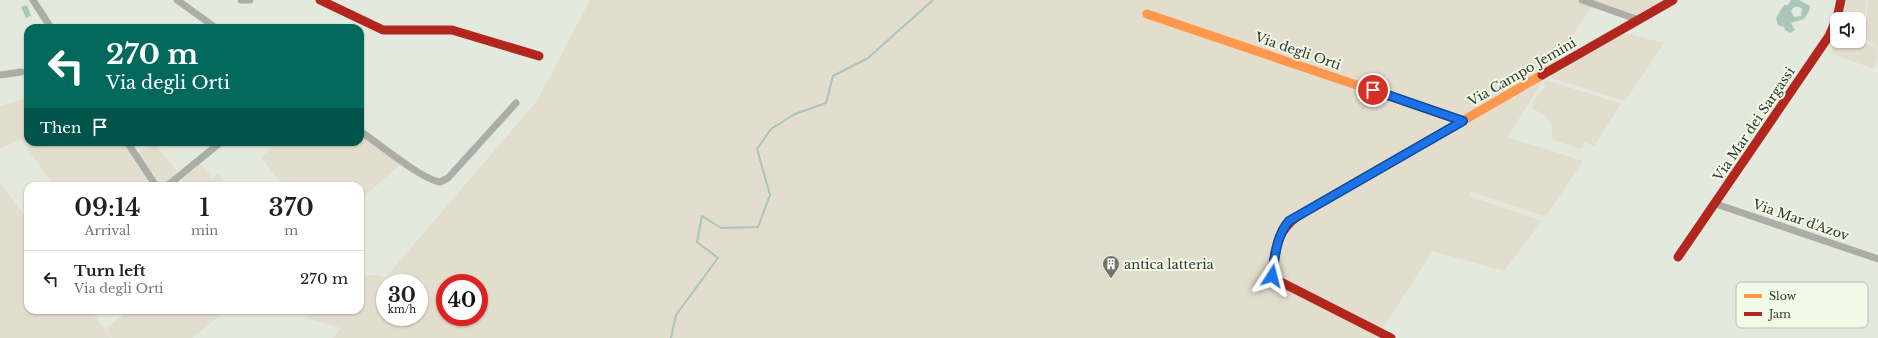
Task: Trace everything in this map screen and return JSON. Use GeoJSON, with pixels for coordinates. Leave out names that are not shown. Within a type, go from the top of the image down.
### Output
{"type":"FeatureCollection","features":[{"type":"Feature","properties":{"kind":"street"},"geometry":{"type":"LineString","coordinates":[[33,0],[49,24]]}},
{"type":"Feature","properties":{"kind":"street"},"geometry":{"type":"LineString","coordinates":[[177,0],[210,24]]}},
{"type":"Feature","properties":{"kind":"street"},"geometry":{"type":"LineString","coordinates":[[241,0],[250,0]]}},
{"type":"Feature","properties":{"kind":"street"},"geometry":{"type":"LineString","coordinates":[[320,0],[383,30],[452,30],[539,56]]}},
{"type":"Feature","properties":{"kind":"street"},"geometry":{"type":"LineString","coordinates":[[1582,0],[1639,20]]}},
{"type":"Feature","properties":{"kind":"street","name":"Via Campo Jemini"},"geometry":{"type":"LineString","coordinates":[[1391,338],[1276,280],[1272,276],[1277,246],[1282,232],[1289,221],[1673,0]]}},
{"type":"Feature","properties":{"kind":"street","name":"Via Mar dei Sargassi"},"geometry":{"type":"LineString","coordinates":[[1678,257],[1716,204],[1829,36],[1837,18],[1841,0]]}},
{"type":"Feature","properties":{"kind":"street","name":"Via degli Orti"},"geometry":{"type":"LineString","coordinates":[[1146,14],[1463,121]]}},
{"type":"Feature","properties":{"kind":"street"},"geometry":{"type":"LineString","coordinates":[[0,75],[22,72]]}},
{"type":"Feature","properties":{"kind":"street"},"geometry":{"type":"LineString","coordinates":[[364,133],[419,173],[432,180],[440,182],[448,178],[516,103]]}},
{"type":"Feature","properties":{"kind":"street"},"geometry":{"type":"LineString","coordinates":[[129,146],[153,182]]}},
{"type":"Feature","properties":{"kind":"street"},"geometry":{"type":"LineString","coordinates":[[173,182],[216,146]]}},
{"type":"Feature","properties":{"kind":"street","name":"Via Mar d'Azov"},"geometry":{"type":"LineString","coordinates":[[1716,204],[1878,259]]}},
{"type":"Feature","properties":{"kind":"shaded area"},"geometry":{"type":"Polygon","coordinates":[[[590,0],[1662,0],[1636,15],[1595,1],[1507,137],[1583,161],[1546,216],[1471,192],[1469,196],[1542,221],[1504,271],[1433,251],[1376,338],[333,338],[341,328],[306,318],[310,314],[364,314],[364,276],[375,275],[376,326],[428,326],[428,274],[388,274],[537,101],[590,0]]]}},
{"type":"Feature","properties":{"kind":"shaded area"},"geometry":{"type":"Polygon","coordinates":[[[1791,0],[1799,0],[1810,6],[1804,19],[1791,23],[1795,30],[1790,33],[1785,30],[1784,27],[1778,25],[1776,18],[1784,5],[1788,5],[1791,0]],[[1794,7],[1791,11],[1794,17],[1801,16],[1802,9],[1799,7],[1794,7]]]}},
{"type":"Feature","properties":{"kind":"shaded area"},"geometry":{"type":"Polygon","coordinates":[[[1847,0],[1867,0],[1865,12],[1844,12],[1847,0]]]}},
{"type":"Feature","properties":{"kind":"shaded area"},"geometry":{"type":"Polygon","coordinates":[[[1868,0],[1878,0],[1878,49],[1876,45],[1866,40],[1868,0]]]}},
{"type":"Feature","properties":{"kind":"shaded area"},"geometry":{"type":"Polygon","coordinates":[[[27,5],[31,16],[26,18],[21,7],[27,5]]]}},
{"type":"Feature","properties":{"kind":"shaded area"},"geometry":{"type":"Polygon","coordinates":[[[1625,33],[1664,43],[1625,101],[1549,77],[1625,33]]]}},
{"type":"Feature","properties":{"kind":"shaded area"},"geometry":{"type":"Polygon","coordinates":[[[1866,43],[1876,46],[1877,58],[1874,69],[1830,53],[1833,48],[1866,48],[1866,43]]]}},
{"type":"Feature","properties":{"kind":"shaded area"},"geometry":{"type":"Polygon","coordinates":[[[1546,80],[1621,104],[1594,146],[1585,142],[1582,148],[1578,148],[1551,139],[1553,127],[1546,116],[1532,108],[1536,97],[1545,89],[1544,83],[1546,80]]]}},
{"type":"Feature","properties":{"kind":"shaded area"},"geometry":{"type":"Polygon","coordinates":[[[24,98],[24,144],[20,139],[0,149],[0,106],[24,98]]]}},
{"type":"Feature","properties":{"kind":"shaded area"},"geometry":{"type":"Polygon","coordinates":[[[364,136],[402,163],[364,196],[364,182],[280,182],[261,157],[274,146],[364,146],[364,136]]]}},
{"type":"Feature","properties":{"kind":"shaded area"},"geometry":{"type":"Polygon","coordinates":[[[25,146],[136,146],[131,156],[147,182],[52,182],[25,146]]]}},
{"type":"Feature","properties":{"kind":"shaded area"},"geometry":{"type":"Polygon","coordinates":[[[149,146],[157,146],[178,173],[167,182],[156,182],[139,156],[143,148],[145,149],[149,146]]]}},
{"type":"Feature","properties":{"kind":"shaded area"},"geometry":{"type":"Polygon","coordinates":[[[200,164],[212,178],[218,174],[224,182],[183,182],[181,180],[200,164]]]}},
{"type":"Feature","properties":{"kind":"shaded area"},"geometry":{"type":"Polygon","coordinates":[[[0,182],[24,215],[24,314],[94,314],[111,338],[0,338],[0,182]]]}},
{"type":"Feature","properties":{"kind":"shaded area"},"geometry":{"type":"Polygon","coordinates":[[[124,314],[221,314],[192,338],[112,338],[106,329],[124,314]]]}},
{"type":"Feature","properties":{"kind":"waterway"},"geometry":{"type":"LineString","coordinates":[[671,338],[676,315],[718,258],[697,242],[702,216],[721,228],[758,227],[770,195],[757,149],[771,129],[795,114],[826,103],[833,76],[868,58],[933,0]]}},
{"type":"Feature","properties":{"kind":"traffic: slow"},"geometry":{"type":"LineString","coordinates":[[1147,14],[1463,121]]}},
{"type":"Feature","properties":{"kind":"traffic: slow"},"geometry":{"type":"LineString","coordinates":[[1303,213],[1542,75]]}},
{"type":"Feature","properties":{"kind":"traffic: jam"},"geometry":{"type":"LineString","coordinates":[[320,0],[383,30],[452,30],[539,56]]}},
{"type":"Feature","properties":{"kind":"traffic: jam"},"geometry":{"type":"LineString","coordinates":[[1542,75],[1673,0]]}},
{"type":"Feature","properties":{"kind":"traffic: jam"},"geometry":{"type":"LineString","coordinates":[[1678,257],[1829,36],[1837,18],[1841,0]]}},
{"type":"Feature","properties":{"kind":"traffic: jam"},"geometry":{"type":"LineString","coordinates":[[1303,213],[1295,218],[1283,232],[1276,249],[1273,278],[1391,338]]}},
{"type":"Feature","properties":{"kind":"place","name":"antica latteria"},"geometry":{"type":"Point","coordinates":[1111,279]}},
{"type":"Feature","properties":{"kind":"route"},"geometry":{"type":"LineString","coordinates":[[1272,276],[1276,249],[1282,232],[1289,221],[1463,121],[1373,90]]}}]}
